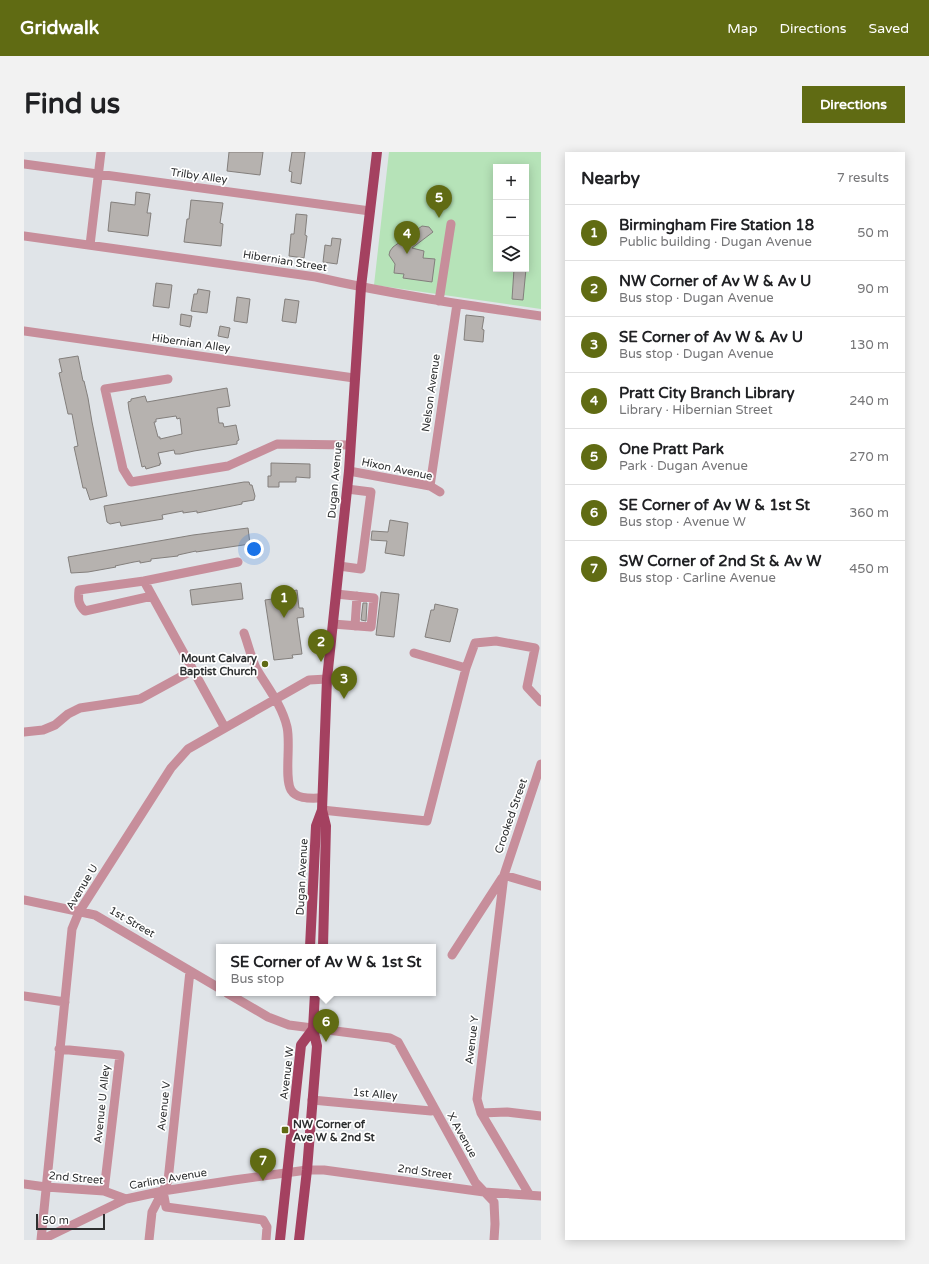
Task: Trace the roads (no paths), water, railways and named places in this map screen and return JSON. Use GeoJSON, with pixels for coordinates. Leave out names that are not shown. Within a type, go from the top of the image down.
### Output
{"type":"FeatureCollection","features":[{"type":"Feature","properties":{"kind":"main road","name":"Dugan Avenue"},"geometry":{"type":"LineString","coordinates":[[323,944],[326,826],[322,810],[322,798],[327,679],[349,471],[361,287],[377,152]]}},
{"type":"Feature","properties":{"kind":"main road","name":"Dugan Avenue"},"geometry":{"type":"LineString","coordinates":[[310,944],[316,826],[322,810]]}},
{"type":"Feature","properties":{"kind":"main road"},"geometry":{"type":"LineString","coordinates":[[299,1240],[307,1170],[317,1046],[313,1029],[314,996]]}},
{"type":"Feature","properties":{"kind":"main road","name":"Avenue W"},"geometry":{"type":"LineString","coordinates":[[280,1240],[301,1045],[313,1029]]}},
{"type":"Feature","properties":{"kind":"street"},"geometry":{"type":"LineString","coordinates":[[90,245],[101,152]]}},
{"type":"Feature","properties":{"kind":"street","name":"Trilby Alley"},"geometry":{"type":"LineString","coordinates":[[24,164],[370,211]]}},
{"type":"Feature","properties":{"kind":"street"},"geometry":{"type":"LineString","coordinates":[[439,301],[451,224]]}},
{"type":"Feature","properties":{"kind":"street","name":"Hibernian Street"},"geometry":{"type":"LineString","coordinates":[[24,236],[316,277],[439,301],[541,316]]}},
{"type":"Feature","properties":{"kind":"street","name":"Nelson Avenue"},"geometry":{"type":"LineString","coordinates":[[430,486],[457,304]]}},
{"type":"Feature","properties":{"kind":"street","name":"Hibernian Alley"},"geometry":{"type":"LineString","coordinates":[[24,331],[354,378]]}},
{"type":"Feature","properties":{"kind":"street"},"geometry":{"type":"LineString","coordinates":[[168,379],[105,389],[123,469],[131,482],[228,466],[277,444],[350,444]]}},
{"type":"Feature","properties":{"kind":"street","name":"Hixon Avenue"},"geometry":{"type":"LineString","coordinates":[[349,471],[430,486],[440,492]]}},
{"type":"Feature","properties":{"kind":"street"},"geometry":{"type":"LineString","coordinates":[[339,566],[361,569],[371,492],[347,489]]}},
{"type":"Feature","properties":{"kind":"street"},"geometry":{"type":"LineString","coordinates":[[152,596],[85,611],[81,607],[78,599],[79,590],[144,581],[238,562]]}},
{"type":"Feature","properties":{"kind":"street"},"geometry":{"type":"LineString","coordinates":[[144,581],[225,728]]}},
{"type":"Feature","properties":{"kind":"street"},"geometry":{"type":"LineString","coordinates":[[333,624],[371,627],[374,598],[336,594]]}},
{"type":"Feature","properties":{"kind":"street"},"geometry":{"type":"LineString","coordinates":[[355,626],[357,596]]}},
{"type":"Feature","properties":{"kind":"street"},"geometry":{"type":"LineString","coordinates":[[244,633],[255,666],[276,699],[288,732],[289,786],[292,792],[301,797],[322,798]]}},
{"type":"Feature","properties":{"kind":"street"},"geometry":{"type":"LineString","coordinates":[[322,810],[427,821],[466,668],[474,643],[496,641],[535,648],[527,687],[541,702]]}},
{"type":"Feature","properties":{"kind":"street"},"geometry":{"type":"LineString","coordinates":[[414,653],[466,668]]}},
{"type":"Feature","properties":{"kind":"street"},"geometry":{"type":"LineString","coordinates":[[24,732],[42,730],[55,725],[68,714],[80,708],[140,699],[193,670]]}},
{"type":"Feature","properties":{"kind":"street","name":"Avenue U"},"geometry":{"type":"LineString","coordinates":[[41,1240],[72,929],[79,912],[171,768],[188,749],[309,680],[327,679]]}},
{"type":"Feature","properties":{"kind":"street","name":"Crooked Street"},"geometry":{"type":"LineString","coordinates":[[504,875],[541,764]]}},
{"type":"Feature","properties":{"kind":"street"},"geometry":{"type":"LineString","coordinates":[[452,955],[504,875],[541,886]]}},
{"type":"Feature","properties":{"kind":"street","name":"Avenue Y"},"geometry":{"type":"LineString","coordinates":[[504,875],[477,1099],[481,1113],[529,1194]]}},
{"type":"Feature","properties":{"kind":"street","name":"1st Street"},"geometry":{"type":"LineString","coordinates":[[24,900],[95,914],[216,986]]}},
{"type":"Feature","properties":{"kind":"street","name":"Avenue V"},"geometry":{"type":"LineString","coordinates":[[149,1240],[152,1212],[168,1181],[190,971]]}},
{"type":"Feature","properties":{"kind":"street"},"geometry":{"type":"LineString","coordinates":[[24,996],[65,1002]]}},
{"type":"Feature","properties":{"kind":"street"},"geometry":{"type":"LineString","coordinates":[[232,996],[268,1017],[289,1025],[313,1029]]}},
{"type":"Feature","properties":{"kind":"street","name":"X Avenue"},"geometry":{"type":"LineString","coordinates":[[313,1029],[390,1038],[398,1042],[475,1182],[484,1192]]}},
{"type":"Feature","properties":{"kind":"street","name":"Avenue U Alley"},"geometry":{"type":"LineString","coordinates":[[59,1049],[120,1055],[104,1191]]}},
{"type":"Feature","properties":{"kind":"street","name":"1st Alley"},"geometry":{"type":"LineString","coordinates":[[312,1100],[431,1110],[434,1108]]}},
{"type":"Feature","properties":{"kind":"street"},"geometry":{"type":"LineString","coordinates":[[481,1113],[507,1112],[541,1116]]}},
{"type":"Feature","properties":{"kind":"street","name":"Carline Avenue"},"geometry":{"type":"LineString","coordinates":[[41,1240],[126,1199],[163,1191],[307,1170]]}},
{"type":"Feature","properties":{"kind":"street","name":"2nd Street"},"geometry":{"type":"LineString","coordinates":[[307,1170],[335,1171],[484,1192],[541,1196]]}},
{"type":"Feature","properties":{"kind":"street","name":"2nd Street"},"geometry":{"type":"LineString","coordinates":[[24,1184],[104,1191],[126,1199]]}},
{"type":"Feature","properties":{"kind":"street"},"geometry":{"type":"LineString","coordinates":[[163,1191],[166,1207],[263,1220],[268,1227],[266,1240]]}},
{"type":"Feature","properties":{"kind":"street"},"geometry":{"type":"LineString","coordinates":[[484,1192],[494,1202],[496,1224],[494,1240]]}},
{"type":"Feature","properties":{"kind":"place","name":"One Pratt Park"},"geometry":{"type":"Point","coordinates":[439,218]}},
{"type":"Feature","properties":{"kind":"place","name":"Pratt City Branch Library"},"geometry":{"type":"Point","coordinates":[407,254]}},
{"type":"Feature","properties":{"kind":"place","name":"Birmingham Fire Station 18"},"geometry":{"type":"Point","coordinates":[284,618]}},
{"type":"Feature","properties":{"kind":"place","name":"NW Corner of Av W & Av U"},"geometry":{"type":"Point","coordinates":[321,662]}},
{"type":"Feature","properties":{"kind":"place","name":"Mount Calvary Baptist Church"},"geometry":{"type":"Point","coordinates":[265,664]}},
{"type":"Feature","properties":{"kind":"place","name":"SE Corner of Av W & Av U"},"geometry":{"type":"Point","coordinates":[344,699]}},
{"type":"Feature","properties":{"kind":"place","name":"SE Corner of Av W & 1st St"},"geometry":{"type":"Point","coordinates":[326,1042]}},
{"type":"Feature","properties":{"kind":"place","name":"NW Corner of Ave W & 2nd St"},"geometry":{"type":"Point","coordinates":[285,1130]}},
{"type":"Feature","properties":{"kind":"place","name":"SW Corner of 2nd St & Av W"},"geometry":{"type":"Point","coordinates":[263,1181]}}]}
